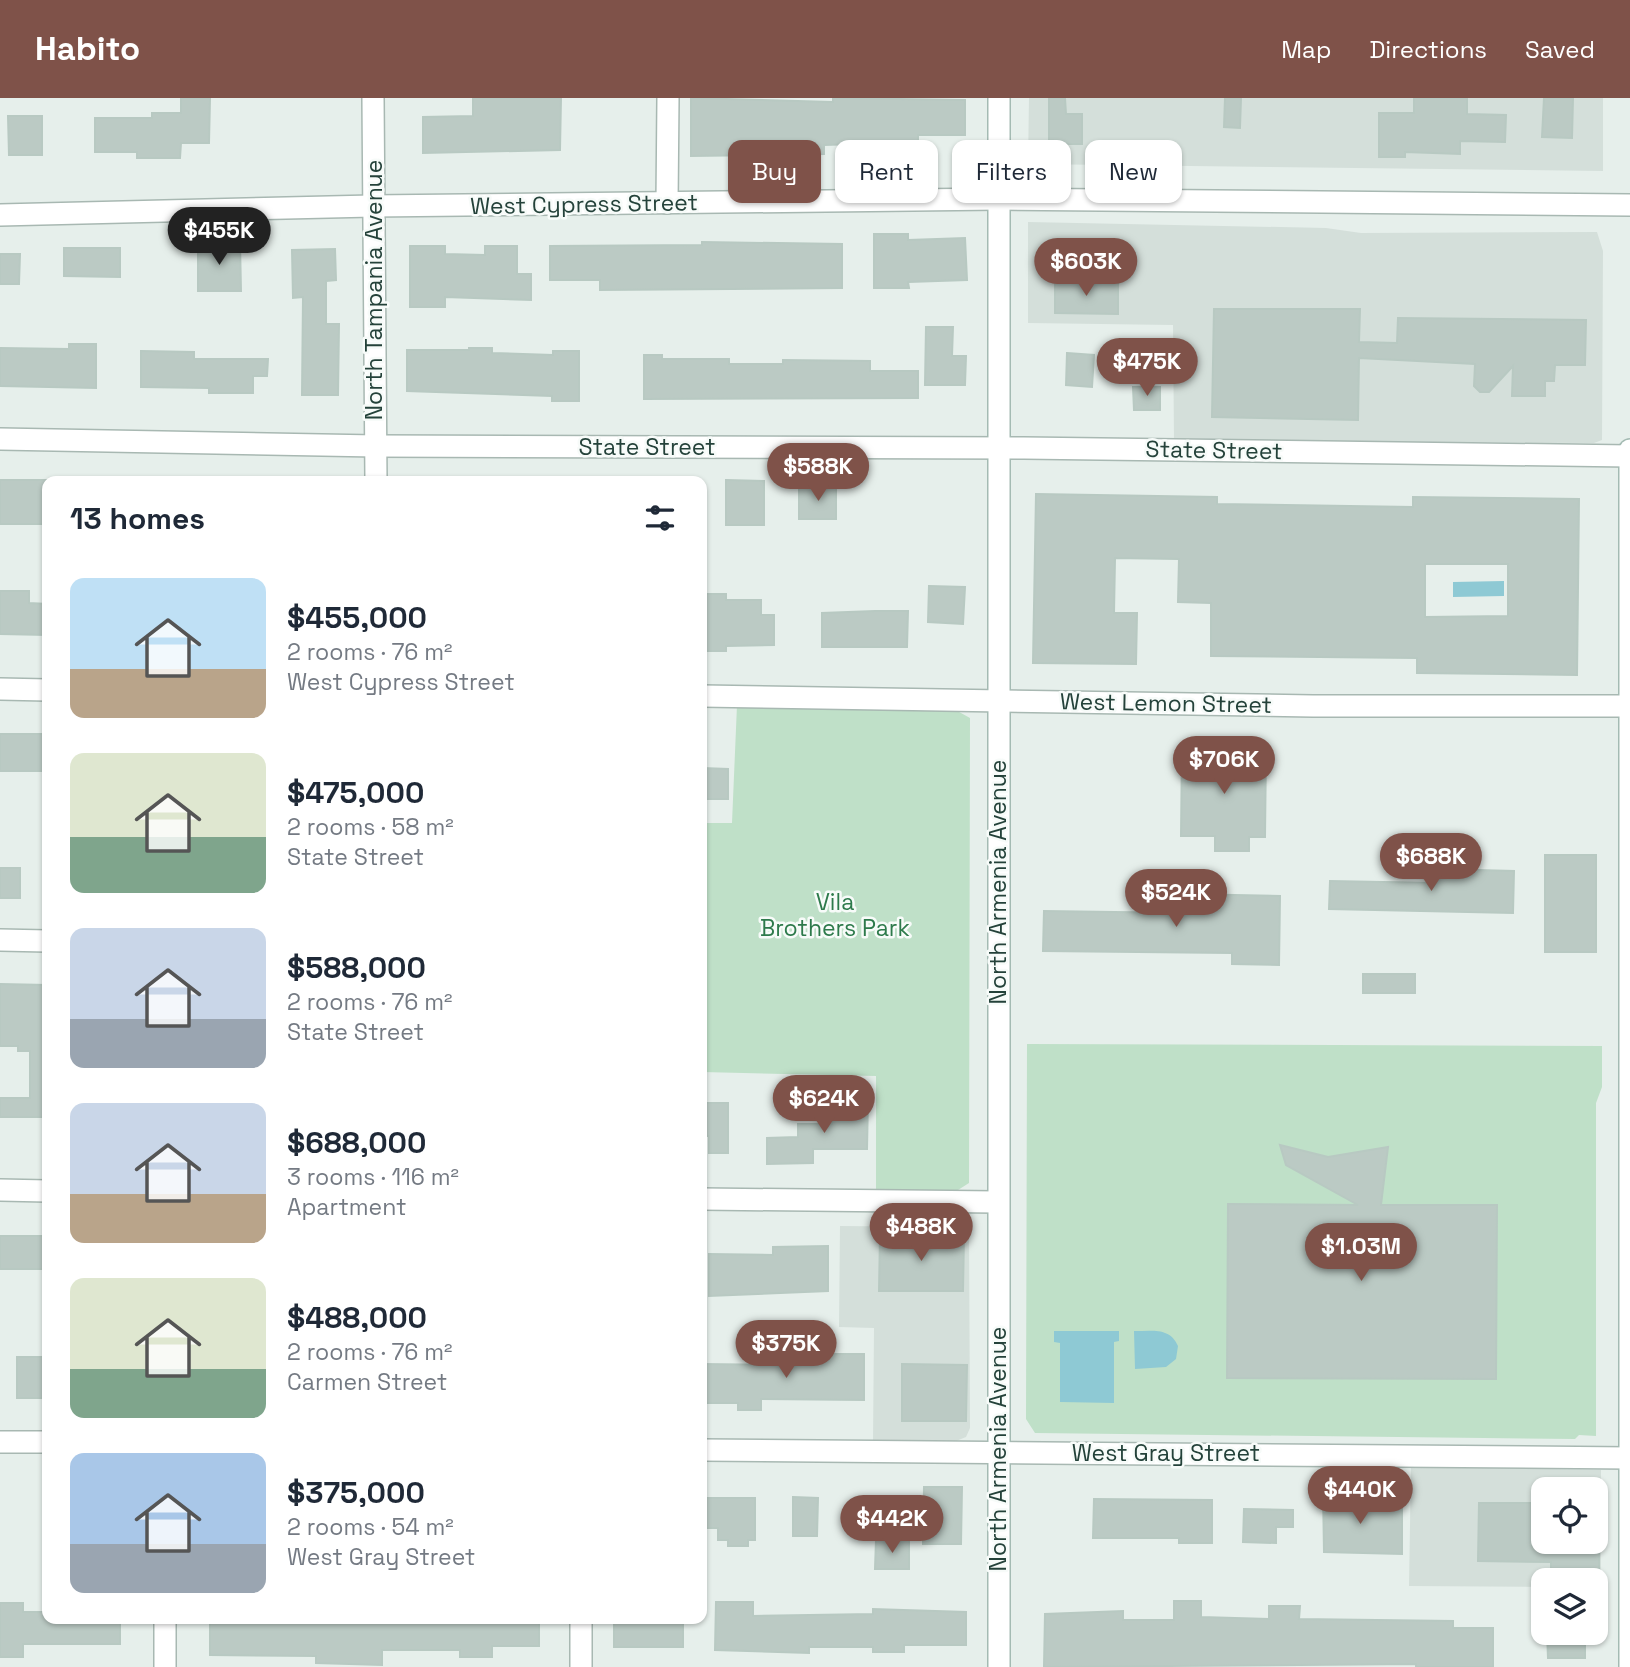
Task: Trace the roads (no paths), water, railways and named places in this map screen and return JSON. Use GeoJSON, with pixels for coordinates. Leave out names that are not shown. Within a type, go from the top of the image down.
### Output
{"type":"FeatureCollection","features":[{"type":"Feature","properties":{"kind":"street","name":"North Tampania Avenue"},"geometry":{"type":"LineString","coordinates":[[373,98],[376,476]]}},
{"type":"Feature","properties":{"kind":"street"},"geometry":{"type":"LineString","coordinates":[[667,204],[668,98]]}},
{"type":"Feature","properties":{"kind":"street","name":"North Armenia Avenue"},"geometry":{"type":"LineString","coordinates":[[999,98],[999,140]]}},
{"type":"Feature","properties":{"kind":"street","name":"West Cypress Street"},"geometry":{"type":"LineString","coordinates":[[0,215],[372,206],[952,200]]}},
{"type":"Feature","properties":{"kind":"street","name":"West Cypress Street"},"geometry":{"type":"LineString","coordinates":[[1071,200],[1630,205]]}},
{"type":"Feature","properties":{"kind":"street","name":"North Armenia Avenue"},"geometry":{"type":"LineString","coordinates":[[999,203],[999,1667]]}},
{"type":"Feature","properties":{"kind":"street","name":"State Street"},"geometry":{"type":"LineString","coordinates":[[0,439],[376,446],[998,447],[1630,456]]}},
{"type":"Feature","properties":{"kind":"street"},"geometry":{"type":"LineString","coordinates":[[1630,450],[1630,1667]]}},
{"type":"Feature","properties":{"kind":"street"},"geometry":{"type":"LineString","coordinates":[[0,689],[42,690]]}},
{"type":"Feature","properties":{"kind":"street","name":"West Lemon Street"},"geometry":{"type":"LineString","coordinates":[[707,696],[1313,706],[1630,706]]}},
{"type":"Feature","properties":{"kind":"street"},"geometry":{"type":"LineString","coordinates":[[0,940],[42,941]]}},
{"type":"Feature","properties":{"kind":"street"},"geometry":{"type":"LineString","coordinates":[[0,1190],[42,1191]]}},
{"type":"Feature","properties":{"kind":"street"},"geometry":{"type":"LineString","coordinates":[[707,1199],[997,1202]]}},
{"type":"Feature","properties":{"kind":"street"},"geometry":{"type":"LineString","coordinates":[[0,1442],[42,1442]]}},
{"type":"Feature","properties":{"kind":"street","name":"West Gray Street"},"geometry":{"type":"LineString","coordinates":[[707,1450],[1630,1458]]}},
{"type":"Feature","properties":{"kind":"street"},"geometry":{"type":"LineString","coordinates":[[165,1624],[165,1667]]}},
{"type":"Feature","properties":{"kind":"street"},"geometry":{"type":"LineString","coordinates":[[580,1667],[581,1624]]}},
{"type":"Feature","properties":{"kind":"water"},"geometry":{"type":"Polygon","coordinates":[[[1504,581],[1504,596],[1453,597],[1453,582],[1504,581]]]}},
{"type":"Feature","properties":{"kind":"water"},"geometry":{"type":"Polygon","coordinates":[[[1054,1331],[1119,1331],[1119,1341],[1114,1342],[1114,1403],[1060,1402],[1060,1343],[1054,1342],[1054,1331]]]}},
{"type":"Feature","properties":{"kind":"water"},"geometry":{"type":"Polygon","coordinates":[[[1134,1331],[1160,1331],[1170,1336],[1178,1346],[1176,1359],[1166,1367],[1135,1369],[1134,1331]]]}},
{"type":"Feature","properties":{"kind":"park label","name":"Vila Brothers Park"},"geometry":{"type":"Point","coordinates":[835,915]}}]}
